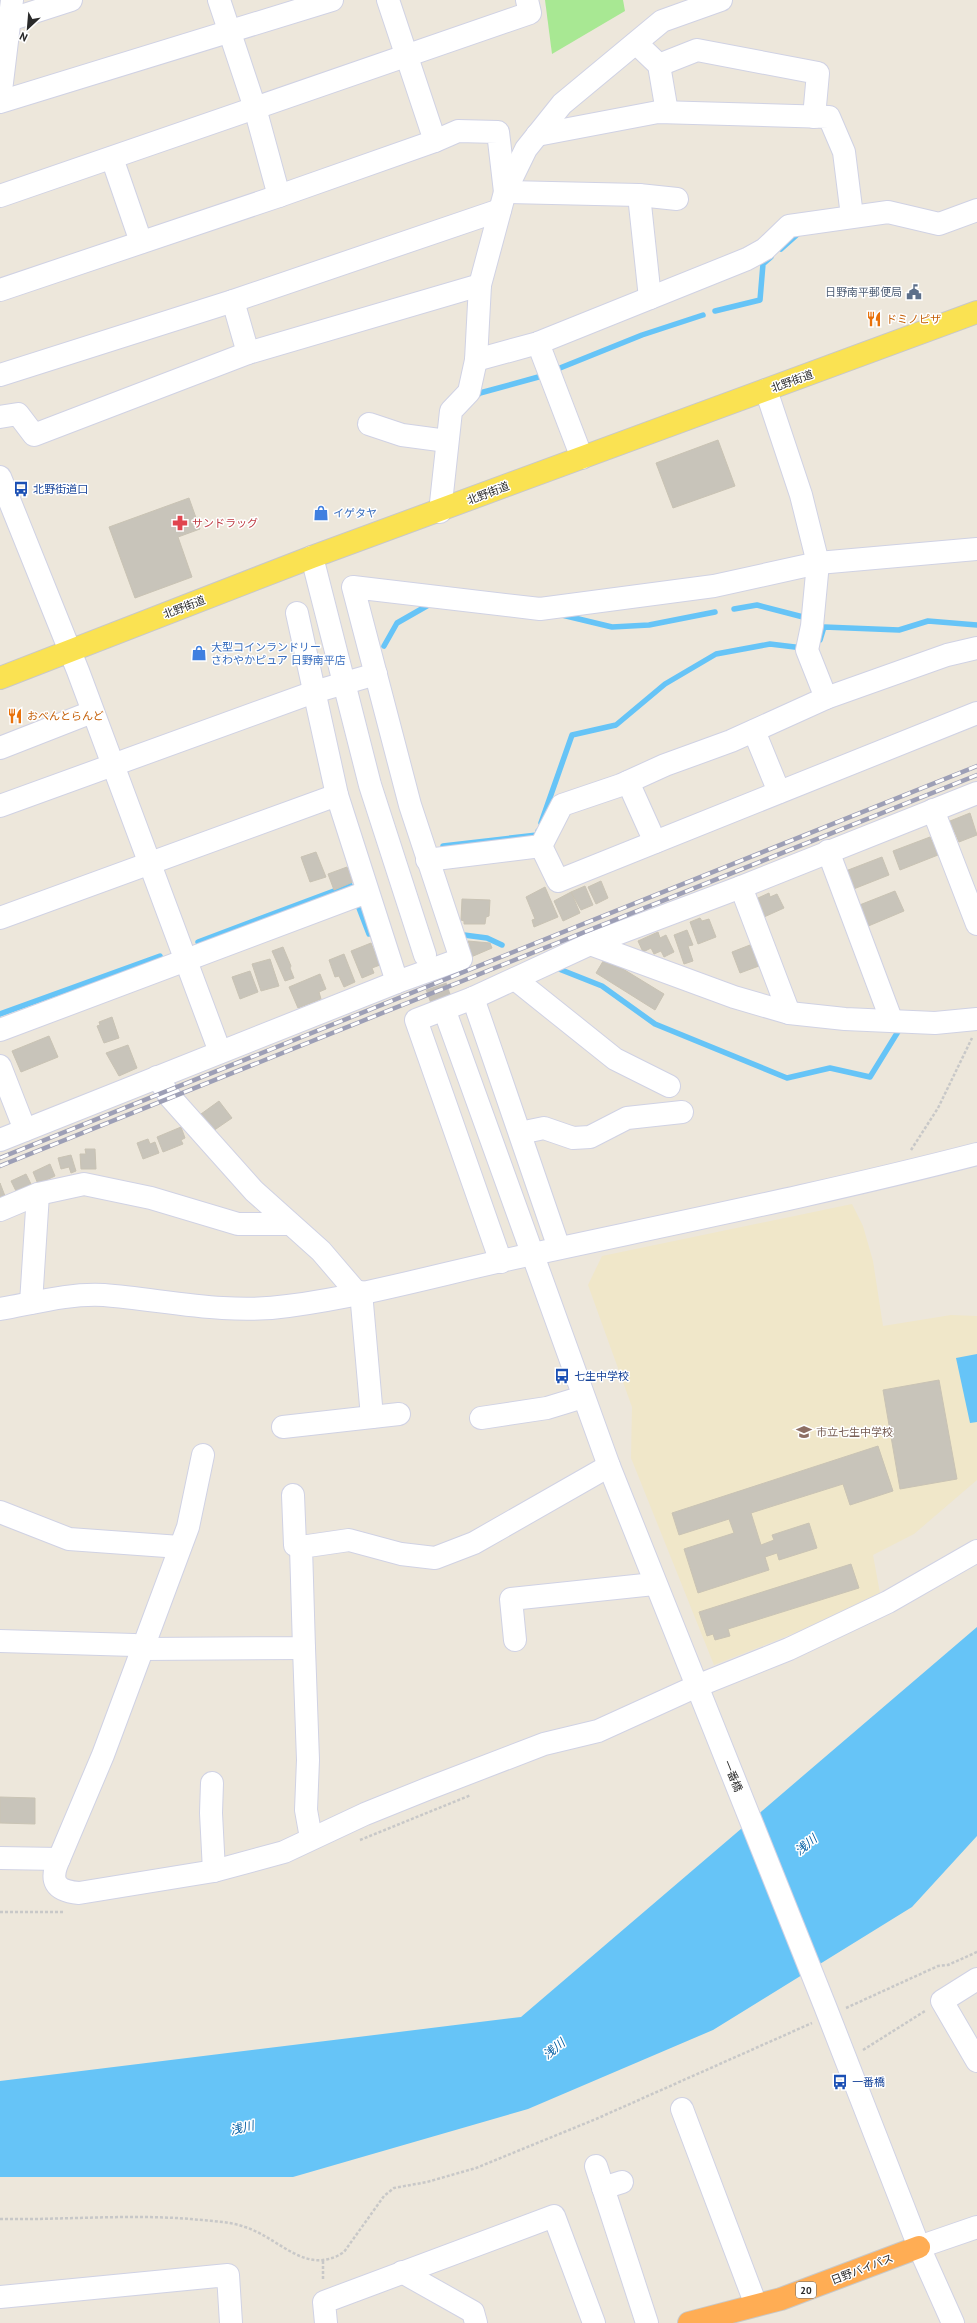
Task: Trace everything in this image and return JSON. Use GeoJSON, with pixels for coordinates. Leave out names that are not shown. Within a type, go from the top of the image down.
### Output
{"type":"FeatureCollection","features":[{"type":"Feature","properties":{"kind":"highway","name":"日野バイパス"},"geometry":{"type":"LineString","coordinates":[[690,2323],[781,2299],[919,2247]]}},
{"type":"Feature","properties":{"kind":"main road","name":"北野街道"},"geometry":{"type":"LineString","coordinates":[[0,678],[312,558],[440,512],[977,312]]}},
{"type":"Feature","properties":{"kind":"street"},"geometry":{"type":"LineString","coordinates":[[0,99],[11,10],[71,0]]}},
{"type":"Feature","properties":{"kind":"street"},"geometry":{"type":"LineString","coordinates":[[219,0],[255,108],[279,196]]}},
{"type":"Feature","properties":{"kind":"street"},"geometry":{"type":"LineString","coordinates":[[0,102],[332,0]]}},
{"type":"Feature","properties":{"kind":"street"},"geometry":{"type":"LineString","coordinates":[[388,0],[434,141]]}},
{"type":"Feature","properties":{"kind":"street"},"geometry":{"type":"LineString","coordinates":[[0,196],[530,13],[527,0]]}},
{"type":"Feature","properties":{"kind":"street"},"geometry":{"type":"LineString","coordinates":[[440,512],[451,411],[469,392],[476,360],[480,285],[503,201],[526,149],[562,104],[662,21],[721,0]]}},
{"type":"Feature","properties":{"kind":"street"},"geometry":{"type":"LineString","coordinates":[[636,42],[659,65],[667,112]]}},
{"type":"Feature","properties":{"kind":"street"},"geometry":{"type":"LineString","coordinates":[[659,65],[697,50],[818,73],[814,117]]}},
{"type":"Feature","properties":{"kind":"street"},"geometry":{"type":"LineString","coordinates":[[537,135],[658,112],[829,117],[844,152],[852,216]]}},
{"type":"Feature","properties":{"kind":"street"},"geometry":{"type":"LineString","coordinates":[[0,290],[279,196],[458,132],[498,132],[503,201]]}},
{"type":"Feature","properties":{"kind":"street"},"geometry":{"type":"LineString","coordinates":[[112,158],[140,242]]}},
{"type":"Feature","properties":{"kind":"street"},"geometry":{"type":"LineString","coordinates":[[639,195],[650,298]]}},
{"type":"Feature","properties":{"kind":"street"},"geometry":{"type":"LineString","coordinates":[[0,375],[233,301],[503,201],[639,195],[678,199]]}},
{"type":"Feature","properties":{"kind":"street"},"geometry":{"type":"LineString","coordinates":[[476,360],[538,343],[747,259],[765,249],[789,226],[888,212],[939,224],[977,210]]}},
{"type":"Feature","properties":{"kind":"street"},"geometry":{"type":"LineString","coordinates":[[0,417],[18,414],[34,435],[248,353],[480,285]]}},
{"type":"Feature","properties":{"kind":"street"},"geometry":{"type":"LineString","coordinates":[[233,301],[248,353]]}},
{"type":"Feature","properties":{"kind":"street"},"geometry":{"type":"LineString","coordinates":[[538,343],[582,458]]}},
{"type":"Feature","properties":{"kind":"street"},"geometry":{"type":"LineString","coordinates":[[766,390],[801,495],[818,563],[812,626],[807,650],[826,698]]}},
{"type":"Feature","properties":{"kind":"street"},"geometry":{"type":"LineString","coordinates":[[369,424],[402,435],[447,441]]}},
{"type":"Feature","properties":{"kind":"street"},"geometry":{"type":"LineString","coordinates":[[0,477],[70,651],[220,1052]]}},
{"type":"Feature","properties":{"kind":"street"},"geometry":{"type":"LineString","coordinates":[[0,1140],[461,958],[427,860],[353,587],[540,609],[714,586],[818,563],[977,549]]}},
{"type":"Feature","properties":{"kind":"street"},"geometry":{"type":"LineString","coordinates":[[312,558],[370,785],[425,955]]}},
{"type":"Feature","properties":{"kind":"street"},"geometry":{"type":"LineString","coordinates":[[297,613],[337,795],[397,982]]}},
{"type":"Feature","properties":{"kind":"street"},"geometry":{"type":"LineString","coordinates":[[541,846],[562,805],[628,782],[664,765],[754,731],[826,698],[947,655],[977,648]]}},
{"type":"Feature","properties":{"kind":"street"},"geometry":{"type":"LineString","coordinates":[[0,806],[314,692],[376,674]]}},
{"type":"Feature","properties":{"kind":"street"},"geometry":{"type":"LineString","coordinates":[[0,748],[92,712]]}},
{"type":"Feature","properties":{"kind":"street"},"geometry":{"type":"LineString","coordinates":[[541,846],[558,881],[977,713]]}},
{"type":"Feature","properties":{"kind":"street"},"geometry":{"type":"LineString","coordinates":[[754,731],[779,792]]}},
{"type":"Feature","properties":{"kind":"street"},"geometry":{"type":"LineString","coordinates":[[628,782],[655,842]]}},
{"type":"Feature","properties":{"kind":"street"},"geometry":{"type":"LineString","coordinates":[[501,1262],[416,1020],[473,998],[590,944],[741,887],[828,851],[977,793]]}},
{"type":"Feature","properties":{"kind":"street"},"geometry":{"type":"LineString","coordinates":[[0,918],[149,862],[337,795]]}},
{"type":"Feature","properties":{"kind":"street"},"geometry":{"type":"LineString","coordinates":[[933,810],[977,924]]}},
{"type":"Feature","properties":{"kind":"street"},"geometry":{"type":"LineString","coordinates":[[427,860],[541,846]]}},
{"type":"Feature","properties":{"kind":"street"},"geometry":{"type":"LineString","coordinates":[[828,851],[891,1020]]}},
{"type":"Feature","properties":{"kind":"street"},"geometry":{"type":"LineString","coordinates":[[741,887],[789,1013]]}},
{"type":"Feature","properties":{"kind":"street"},"geometry":{"type":"LineString","coordinates":[[0,1030],[367,892]]}},
{"type":"Feature","properties":{"kind":"street"},"geometry":{"type":"LineString","coordinates":[[590,944],[734,997],[789,1013],[845,1019],[935,1022],[975,1026]]}},
{"type":"Feature","properties":{"kind":"street"},"geometry":{"type":"LineString","coordinates":[[515,979],[615,1059],[669,1086]]}},
{"type":"Feature","properties":{"kind":"street"},"geometry":{"type":"LineString","coordinates":[[473,998],[559,1248]]}},
{"type":"Feature","properties":{"kind":"street","name":"一番橋"},"geometry":{"type":"LineString","coordinates":[[447,1017],[530,1254],[654,1584],[700,1694],[827,2011],[919,2247],[953,2323]]}},
{"type":"Feature","properties":{"kind":"street"},"geometry":{"type":"LineString","coordinates":[[0,1066],[25,1130]]}},
{"type":"Feature","properties":{"kind":"street"},"geometry":{"type":"LineString","coordinates":[[157,1077],[171,1098],[254,1191],[321,1251],[359,1293],[372,1417]]}},
{"type":"Feature","properties":{"kind":"street"},"geometry":{"type":"LineString","coordinates":[[520,1133],[544,1128],[573,1138],[590,1137],[627,1118],[682,1112]]}},
{"type":"Feature","properties":{"kind":"street"},"geometry":{"type":"LineString","coordinates":[[0,1309],[31,1303],[101,1295],[234,1309],[285,1307],[359,1293],[501,1262],[530,1254],[895,1175],[977,1154]]}},
{"type":"Feature","properties":{"kind":"street"},"geometry":{"type":"LineString","coordinates":[[0,1210],[38,1194],[84,1184],[151,1198],[238,1224],[290,1224]]}},
{"type":"Feature","properties":{"kind":"street"},"geometry":{"type":"LineString","coordinates":[[31,1303],[38,1194]]}},
{"type":"Feature","properties":{"kind":"street"},"geometry":{"type":"LineString","coordinates":[[481,1418],[547,1408],[583,1396]]}},
{"type":"Feature","properties":{"kind":"street"},"geometry":{"type":"LineString","coordinates":[[283,1427],[399,1414]]}},
{"type":"Feature","properties":{"kind":"street"},"geometry":{"type":"LineString","coordinates":[[203,1455],[188,1527],[104,1755],[55,1869],[54,1881],[62,1889],[72,1892],[114,1888],[214,1871],[271,1856],[365,1814],[509,1757],[544,1744],[598,1731],[700,1694],[789,1649],[888,1602],[977,1551]]}},
{"type":"Feature","properties":{"kind":"street"},"geometry":{"type":"LineString","coordinates":[[293,1495],[295,1544],[301,1547],[349,1540],[401,1554],[435,1558],[474,1543],[609,1466]]}},
{"type":"Feature","properties":{"kind":"street"},"geometry":{"type":"LineString","coordinates":[[0,1512],[69,1539],[180,1547]]}},
{"type":"Feature","properties":{"kind":"street"},"geometry":{"type":"LineString","coordinates":[[301,1547],[308,1760],[306,1810],[311,1838]]}},
{"type":"Feature","properties":{"kind":"street"},"geometry":{"type":"LineString","coordinates":[[515,1640],[511,1598],[654,1584]]}},
{"type":"Feature","properties":{"kind":"street"},"geometry":{"type":"LineString","coordinates":[[0,1641],[134,1644],[143,1649],[304,1648]]}},
{"type":"Feature","properties":{"kind":"street"},"geometry":{"type":"LineString","coordinates":[[212,1783],[211,1813],[214,1871]]}},
{"type":"Feature","properties":{"kind":"street"},"geometry":{"type":"LineString","coordinates":[[0,1858],[59,1859]]}},
{"type":"Feature","properties":{"kind":"street"},"geometry":{"type":"LineString","coordinates":[[977,1979],[942,2001],[977,2061]]}},
{"type":"Feature","properties":{"kind":"street"},"geometry":{"type":"LineString","coordinates":[[682,2109],[756,2305]]}},
{"type":"Feature","properties":{"kind":"street"},"geometry":{"type":"LineString","coordinates":[[596,2166],[612,2185],[647,2323]]}},
{"type":"Feature","properties":{"kind":"street"},"geometry":{"type":"LineString","coordinates":[[326,2323],[324,2302],[554,2216],[594,2323]]}},
{"type":"Feature","properties":{"kind":"street"},"geometry":{"type":"LineString","coordinates":[[919,2247],[977,2227]]}},
{"type":"Feature","properties":{"kind":"street"},"geometry":{"type":"LineString","coordinates":[[402,2272],[473,2312],[476,2323]]}},
{"type":"Feature","properties":{"kind":"street"},"geometry":{"type":"LineString","coordinates":[[0,2297],[228,2275],[231,2323]]}},
{"type":"Feature","properties":{"kind":"path"},"geometry":{"type":"LineString","coordinates":[[895,1175],[938,1108],[975,1026]]}},
{"type":"Feature","properties":{"kind":"path"},"geometry":{"type":"LineString","coordinates":[[0,2220],[147,2217],[214,2221],[246,2227],[296,2254],[312,2260],[323,2262],[335,2258],[344,2252],[384,2196],[394,2188],[427,2182],[476,2168],[603,2116],[827,2011],[938,1966],[948,1965],[977,1952]]}},
{"type":"Feature","properties":{"kind":"path"},"geometry":{"type":"LineString","coordinates":[[845,2057],[862,2050],[942,2001]]}},
{"type":"Feature","properties":{"kind":"shaded area","name":"市立七生中学校"},"geometry":{"type":"Polygon","coordinates":[[[852,1204],[863,1226],[873,1261],[883,1326],[951,1315],[977,1316],[977,1480],[914,1534],[873,1555],[881,1599],[714,1665],[631,1458],[632,1407],[588,1285],[602,1256],[852,1204]]]}},
{"type":"Feature","properties":{"kind":"green space"},"geometry":{"type":"Polygon","coordinates":[[[545,0],[623,0],[625,11],[552,54],[545,0]]]}},
{"type":"Feature","properties":{"kind":"water"},"geometry":{"type":"Polygon","coordinates":[[[977,1354],[977,1422],[970,1423],[956,1358],[977,1354]]]}},
{"type":"Feature","properties":{"kind":"water","name":"浅川"},"geometry":{"type":"Polygon","coordinates":[[[977,1627],[977,1836],[912,1907],[713,2030],[528,2109],[293,2177],[0,2177],[0,2081],[521,2017],[977,1627]]]}},
{"type":"Feature","properties":{"kind":"building"},"geometry":{"type":"Polygon","coordinates":[[[718,440],[735,486],[673,508],[656,463],[718,440]]]}},
{"type":"Feature","properties":{"kind":"building"},"geometry":{"type":"Polygon","coordinates":[[[189,498],[200,529],[178,537],[192,577],[135,598],[109,527],[189,498]]]}},
{"type":"Feature","properties":{"kind":"building"},"geometry":{"type":"Polygon","coordinates":[[[970,813],[977,835],[959,842],[950,821],[970,813]]]}},
{"type":"Feature","properties":{"kind":"building"},"geometry":{"type":"Polygon","coordinates":[[[930,837],[938,855],[900,870],[893,851],[930,837]]]}},
{"type":"Feature","properties":{"kind":"building"},"geometry":{"type":"Polygon","coordinates":[[[316,852],[326,877],[310,882],[301,857],[316,852]]]}},
{"type":"Feature","properties":{"kind":"building"},"geometry":{"type":"Polygon","coordinates":[[[882,857],[889,875],[851,890],[843,872],[882,857]]]}},
{"type":"Feature","properties":{"kind":"building"},"geometry":{"type":"Polygon","coordinates":[[[347,867],[353,882],[334,890],[328,874],[347,867]]]}},
{"type":"Feature","properties":{"kind":"building"},"geometry":{"type":"Polygon","coordinates":[[[601,881],[608,898],[596,904],[588,887],[601,881]]]}},
{"type":"Feature","properties":{"kind":"building"},"geometry":{"type":"Polygon","coordinates":[[[585,886],[593,905],[581,910],[571,892],[585,886]]]}},
{"type":"Feature","properties":{"kind":"building"},"geometry":{"type":"Polygon","coordinates":[[[545,887],[558,917],[534,927],[532,920],[535,919],[526,897],[545,887]]]}},
{"type":"Feature","properties":{"kind":"building"},"geometry":{"type":"Polygon","coordinates":[[[895,891],[904,911],[866,927],[857,906],[895,891]]]}},
{"type":"Feature","properties":{"kind":"building"},"geometry":{"type":"Polygon","coordinates":[[[571,892],[580,913],[563,921],[554,901],[571,892]]]}},
{"type":"Feature","properties":{"kind":"building"},"geometry":{"type":"Polygon","coordinates":[[[769,893],[770,897],[777,894],[784,908],[764,917],[758,904],[760,903],[758,898],[769,893]]]}},
{"type":"Feature","properties":{"kind":"building"},"geometry":{"type":"Polygon","coordinates":[[[462,899],[490,900],[489,916],[486,917],[485,924],[464,924],[464,921],[461,920],[462,899]]]}},
{"type":"Feature","properties":{"kind":"building"},"geometry":{"type":"Polygon","coordinates":[[[700,918],[702,921],[709,919],[716,937],[698,944],[690,922],[700,918]]]}},
{"type":"Feature","properties":{"kind":"building"},"geometry":{"type":"Polygon","coordinates":[[[687,930],[693,945],[688,946],[693,961],[684,964],[674,935],[687,930]]]}},
{"type":"Feature","properties":{"kind":"building"},"geometry":{"type":"Polygon","coordinates":[[[658,932],[660,938],[666,935],[674,952],[664,957],[661,951],[654,954],[651,948],[643,952],[638,941],[658,932]]]}},
{"type":"Feature","properties":{"kind":"building"},"geometry":{"type":"Polygon","coordinates":[[[468,941],[490,943],[492,948],[471,957],[466,948],[470,946],[468,941]]]}},
{"type":"Feature","properties":{"kind":"building"},"geometry":{"type":"Polygon","coordinates":[[[371,943],[380,965],[372,968],[374,973],[362,978],[351,951],[371,943]]]}},
{"type":"Feature","properties":{"kind":"building"},"geometry":{"type":"Polygon","coordinates":[[[750,945],[759,966],[740,973],[732,952],[750,945]]]}},
{"type":"Feature","properties":{"kind":"building"},"geometry":{"type":"Polygon","coordinates":[[[283,947],[294,978],[285,981],[272,951],[283,947]]]}},
{"type":"Feature","properties":{"kind":"building"},"geometry":{"type":"Polygon","coordinates":[[[344,954],[355,982],[344,987],[339,976],[335,977],[329,960],[344,954]]]}},
{"type":"Feature","properties":{"kind":"building"},"geometry":{"type":"Polygon","coordinates":[[[605,958],[664,994],[655,1010],[596,973],[605,958]]]}},
{"type":"Feature","properties":{"kind":"building"},"geometry":{"type":"Polygon","coordinates":[[[270,959],[279,986],[261,991],[252,964],[270,959]]]}},
{"type":"Feature","properties":{"kind":"building"},"geometry":{"type":"Polygon","coordinates":[[[250,971],[258,992],[240,999],[232,977],[250,971]]]}},
{"type":"Feature","properties":{"kind":"building"},"geometry":{"type":"Polygon","coordinates":[[[320,974],[326,989],[319,992],[321,999],[298,1008],[289,987],[320,974]]]}},
{"type":"Feature","properties":{"kind":"building"},"geometry":{"type":"Polygon","coordinates":[[[112,1017],[119,1038],[104,1043],[97,1026],[100,1025],[99,1022],[112,1017]]]}},
{"type":"Feature","properties":{"kind":"building"},"geometry":{"type":"Polygon","coordinates":[[[49,1036],[58,1057],[21,1072],[12,1051],[49,1036]]]}},
{"type":"Feature","properties":{"kind":"building"},"geometry":{"type":"Polygon","coordinates":[[[128,1045],[137,1068],[119,1076],[106,1053],[128,1045]]]}},
{"type":"Feature","properties":{"kind":"building"},"geometry":{"type":"Polygon","coordinates":[[[219,1101],[232,1118],[213,1131],[201,1114],[219,1101]]]}},
{"type":"Feature","properties":{"kind":"building"},"geometry":{"type":"Polygon","coordinates":[[[181,1127],[185,1138],[181,1140],[183,1144],[163,1152],[157,1137],[181,1127]]]}},
{"type":"Feature","properties":{"kind":"building"},"geometry":{"type":"Polygon","coordinates":[[[148,1139],[150,1144],[155,1142],[159,1153],[143,1159],[137,1143],[148,1139]]]}},
{"type":"Feature","properties":{"kind":"building"},"geometry":{"type":"Polygon","coordinates":[[[85,1149],[95,1149],[96,1169],[81,1169],[80,1154],[86,1154],[85,1149]]]}},
{"type":"Feature","properties":{"kind":"building"},"geometry":{"type":"Polygon","coordinates":[[[71,1155],[76,1171],[71,1173],[69,1167],[61,1169],[58,1158],[71,1155]]]}},
{"type":"Feature","properties":{"kind":"building"},"geometry":{"type":"Polygon","coordinates":[[[50,1164],[55,1176],[38,1184],[33,1172],[50,1164]]]}},
{"type":"Feature","properties":{"kind":"building"},"geometry":{"type":"Polygon","coordinates":[[[26,1174],[32,1186],[17,1193],[11,1181],[26,1174]]]}},
{"type":"Feature","properties":{"kind":"building"},"geometry":{"type":"Polygon","coordinates":[[[0,1183],[5,1196],[0,1198],[0,1183]]]}},
{"type":"Feature","properties":{"kind":"building"},"geometry":{"type":"Polygon","coordinates":[[[939,1380],[957,1479],[900,1489],[883,1390],[939,1380]]]}},
{"type":"Feature","properties":{"kind":"building"},"geometry":{"type":"Polygon","coordinates":[[[878,1446],[893,1491],[850,1505],[843,1484],[751,1513],[761,1545],[774,1540],[772,1535],[809,1523],[817,1548],[779,1560],[777,1553],[765,1557],[769,1570],[698,1593],[684,1549],[734,1533],[729,1519],[679,1535],[672,1513],[878,1446]]]}},
{"type":"Feature","properties":{"kind":"building"},"geometry":{"type":"Polygon","coordinates":[[[851,1564],[859,1588],[728,1629],[730,1636],[715,1640],[713,1634],[707,1636],[699,1612],[851,1564]]]}},
{"type":"Feature","properties":{"kind":"building"},"geometry":{"type":"Polygon","coordinates":[[[0,1797],[35,1798],[35,1824],[0,1823],[0,1797]]]}},
{"type":"Feature","properties":{"kind":"waterway"},"geometry":{"type":"LineString","coordinates":[[781,249],[800,232]]}},
{"type":"Feature","properties":{"kind":"waterway"},"geometry":{"type":"LineString","coordinates":[[715,311],[760,300],[763,264],[771,257]]}},
{"type":"Feature","properties":{"kind":"waterway"},"geometry":{"type":"LineString","coordinates":[[560,368],[642,335],[703,315]]}},
{"type":"Feature","properties":{"kind":"waterway"},"geometry":{"type":"LineString","coordinates":[[475,397],[480,393],[542,376]]}},
{"type":"Feature","properties":{"kind":"waterway"},"geometry":{"type":"LineString","coordinates":[[384,646],[397,623],[432,603]]}},
{"type":"Feature","properties":{"kind":"waterway"},"geometry":{"type":"LineString","coordinates":[[734,609],[757,605],[807,618]]}},
{"type":"Feature","properties":{"kind":"waterway"},"geometry":{"type":"LineString","coordinates":[[562,615],[612,627],[649,625],[715,612]]}},
{"type":"Feature","properties":{"kind":"waterway"},"geometry":{"type":"LineString","coordinates":[[820,640],[824,627],[899,630],[928,621],[977,625]]}},
{"type":"Feature","properties":{"kind":"waterway"},"geometry":{"type":"LineString","coordinates":[[541,823],[572,735],[616,725],[665,684],[716,654],[770,644],[803,648]]}},
{"type":"Feature","properties":{"kind":"waterway"},"geometry":{"type":"LineString","coordinates":[[443,846],[537,835],[538,831]]}},
{"type":"Feature","properties":{"kind":"waterway"},"geometry":{"type":"LineString","coordinates":[[198,942],[350,885]]}},
{"type":"Feature","properties":{"kind":"waterway"},"geometry":{"type":"LineString","coordinates":[[359,908],[369,934]]}},
{"type":"Feature","properties":{"kind":"waterway"},"geometry":{"type":"LineString","coordinates":[[464,935],[487,938],[502,945]]}},
{"type":"Feature","properties":{"kind":"waterway"},"geometry":{"type":"LineString","coordinates":[[0,1014],[160,956]]}},
{"type":"Feature","properties":{"kind":"waterway"},"geometry":{"type":"LineString","coordinates":[[554,967],[602,986],[655,1024],[787,1078],[830,1068],[870,1077],[899,1030],[903,1030]]}},
{"type":"Feature","properties":{"kind":"tunnel"},"geometry":{"type":"LineString","coordinates":[[425,955],[447,1017]]}},
{"type":"Feature","properties":{"kind":"railway"},"geometry":{"type":"LineString","coordinates":[[0,1158],[977,766]]}},
{"type":"Feature","properties":{"kind":"railway"},"geometry":{"type":"LineString","coordinates":[[0,1166],[977,775]]}},
{"type":"Feature","properties":{"kind":"place","name":"日野南平郵便局"},"geometry":{"type":"Point","coordinates":[914,292]}},
{"type":"Feature","properties":{"kind":"place","name":"ドミノピザ"},"geometry":{"type":"Point","coordinates":[874,319]}},
{"type":"Feature","properties":{"kind":"place","name":"北野街道口"},"geometry":{"type":"Point","coordinates":[21,489]}},
{"type":"Feature","properties":{"kind":"place","name":"イゲタヤ"},"geometry":{"type":"Point","coordinates":[321,513]}},
{"type":"Feature","properties":{"kind":"place","name":"サンドラッグ"},"geometry":{"type":"Point","coordinates":[180,523]}},
{"type":"Feature","properties":{"kind":"place","name":"大型コインランドリー さわやかピュア 日野南平店"},"geometry":{"type":"Point","coordinates":[199,653]}},
{"type":"Feature","properties":{"kind":"place","name":"おべんとらんど"},"geometry":{"type":"Point","coordinates":[15,716]}},
{"type":"Feature","properties":{"kind":"place","name":"七生中学校"},"geometry":{"type":"Point","coordinates":[562,1376]}},
{"type":"Feature","properties":{"kind":"place","name":"市立七生中学校"},"geometry":{"type":"Point","coordinates":[804,1432]}},
{"type":"Feature","properties":{"kind":"place","name":"一番橋"},"geometry":{"type":"Point","coordinates":[840,2082]}}]}
